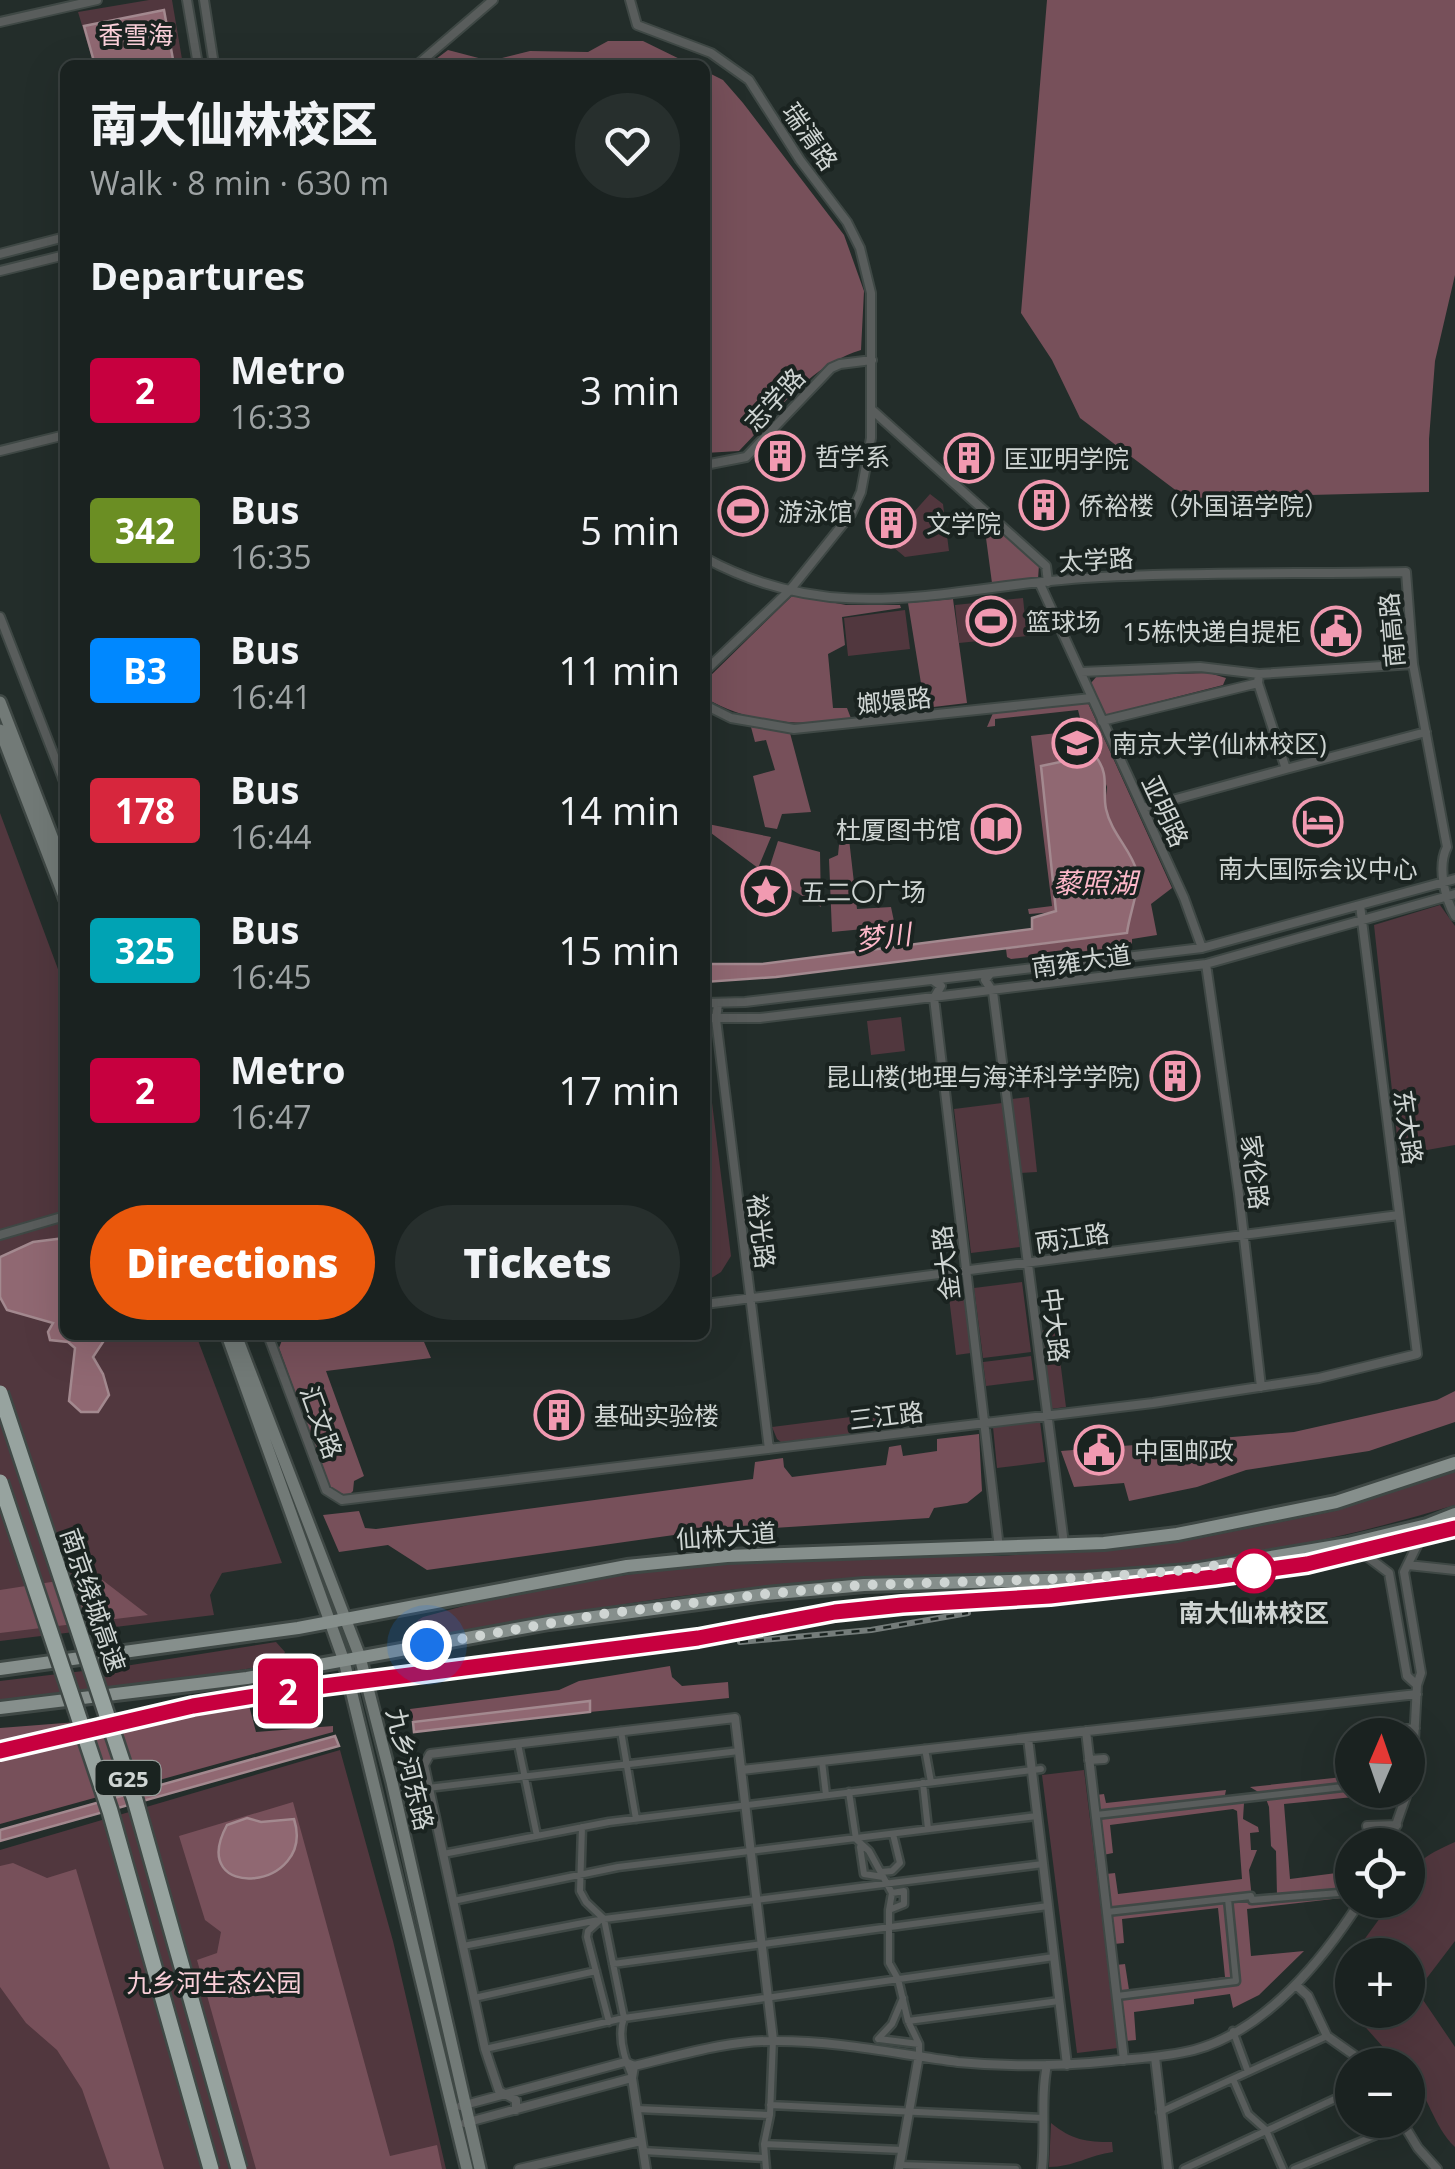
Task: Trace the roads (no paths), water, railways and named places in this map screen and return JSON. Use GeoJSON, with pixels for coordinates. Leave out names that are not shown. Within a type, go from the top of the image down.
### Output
{"type":"FeatureCollection","features":[{"type":"Feature","properties":{"kind":"highway","name":"南京绕城高速"},"geometry":{"type":"LineString","coordinates":[[0,1392],[135,1800],[239,2169]]}},
{"type":"Feature","properties":{"kind":"highway","name":"南京绕城高速"},"geometry":{"type":"LineString","coordinates":[[0,1482],[110,1811],[211,2169]]}},
{"type":"Feature","properties":{"kind":"main road"},"geometry":{"type":"LineString","coordinates":[[0,702],[60,857]]}},
{"type":"Feature","properties":{"kind":"main road"},"geometry":{"type":"LineString","coordinates":[[0,730],[60,886]]}},
{"type":"Feature","properties":{"kind":"main road","name":"九乡河东路"},"geometry":{"type":"LineString","coordinates":[[229,1340],[340,1621],[360,1657],[466,2104],[462,2124],[466,2169]]}},
{"type":"Feature","properties":{"kind":"main road","name":"九乡河东路"},"geometry":{"type":"LineString","coordinates":[[238,1340],[340,1621],[344,1661],[452,2108],[480,2169]]}},
{"type":"Feature","properties":{"kind":"main road","name":"仙林大道"},"geometry":{"type":"LineString","coordinates":[[0,1669],[340,1621],[627,1566],[761,1554],[999,1548],[1158,1537],[1336,1502],[1455,1463]]}},
{"type":"Feature","properties":{"kind":"main road"},"geometry":{"type":"LineString","coordinates":[[0,1708],[247,1678],[549,1622],[766,1594],[864,1585],[1171,1572],[1348,1544],[1427,1525],[1455,1514]]}},
{"type":"Feature","properties":{"kind":"street"},"geometry":{"type":"LineString","coordinates":[[0,22],[97,0]]}},
{"type":"Feature","properties":{"kind":"street"},"geometry":{"type":"LineString","coordinates":[[187,0],[197,60]]}},
{"type":"Feature","properties":{"kind":"street"},"geometry":{"type":"LineString","coordinates":[[204,0],[213,60]]}},
{"type":"Feature","properties":{"kind":"street"},"geometry":{"type":"LineString","coordinates":[[423,60],[494,0]]}},
{"type":"Feature","properties":{"kind":"street","name":"瑞清路"},"geometry":{"type":"LineString","coordinates":[[630,0],[638,25],[710,53],[749,80],[800,160],[847,222],[860,248],[871,292],[871,408],[868,466],[861,492],[850,514],[790,590],[710,666]]}},
{"type":"Feature","properties":{"kind":"street"},"geometry":{"type":"LineString","coordinates":[[0,254],[60,238]]}},
{"type":"Feature","properties":{"kind":"street"},"geometry":{"type":"LineString","coordinates":[[0,271],[60,255]]}},
{"type":"Feature","properties":{"kind":"street","name":"志学路"},"geometry":{"type":"LineString","coordinates":[[710,464],[746,457],[831,368],[872,360]]}},
{"type":"Feature","properties":{"kind":"street","name":"亚明路"},"geometry":{"type":"LineString","coordinates":[[871,408],[1046,566],[1044,583],[1091,698],[1184,898],[1202,948]]}},
{"type":"Feature","properties":{"kind":"street"},"geometry":{"type":"LineString","coordinates":[[0,451],[60,437]]}},
{"type":"Feature","properties":{"kind":"street","name":"太学路"},"geometry":{"type":"LineString","coordinates":[[710,560],[790,590],[872,601],[909,600],[1101,576],[1406,572]]}},
{"type":"Feature","properties":{"kind":"street","name":"南高路"},"geometry":{"type":"LineString","coordinates":[[1406,572],[1412,664],[1448,847],[1441,859],[1444,881],[1455,916]]}},
{"type":"Feature","properties":{"kind":"street"},"geometry":{"type":"LineString","coordinates":[[0,617],[60,771]]}},
{"type":"Feature","properties":{"kind":"street"},"geometry":{"type":"LineString","coordinates":[[1102,720],[1258,679],[1323,668],[1412,664]]}},
{"type":"Feature","properties":{"kind":"street"},"geometry":{"type":"LineString","coordinates":[[1081,672],[1200,668],[1258,679]]}},
{"type":"Feature","properties":{"kind":"street"},"geometry":{"type":"LineString","coordinates":[[1258,679],[1286,770]]}},
{"type":"Feature","properties":{"kind":"street","name":"嫏嬛路"},"geometry":{"type":"LineString","coordinates":[[710,708],[731,718],[794,729],[1091,698]]}},
{"type":"Feature","properties":{"kind":"street"},"geometry":{"type":"LineString","coordinates":[[1143,808],[1426,732]]}},
{"type":"Feature","properties":{"kind":"street","name":"南雍大道"},"geometry":{"type":"LineString","coordinates":[[710,1003],[1202,948],[1455,879]]}},
{"type":"Feature","properties":{"kind":"street","name":"南雍大道"},"geometry":{"type":"LineString","coordinates":[[710,1019],[760,1018],[1206,964],[1451,895]]}},
{"type":"Feature","properties":{"kind":"street","name":"东大路"},"geometry":{"type":"LineString","coordinates":[[1360,905],[1417,1354]]}},
{"type":"Feature","properties":{"kind":"street","name":"家伦路"},"geometry":{"type":"LineString","coordinates":[[1206,964],[1261,1387]]}},
{"type":"Feature","properties":{"kind":"street","name":"中大路"},"geometry":{"type":"LineString","coordinates":[[990,974],[985,980],[993,992],[1064,1544]]}},
{"type":"Feature","properties":{"kind":"street","name":"金大路"},"geometry":{"type":"LineString","coordinates":[[934,980],[941,990],[934,998],[999,1548]]}},
{"type":"Feature","properties":{"kind":"street","name":"裕光路"},"geometry":{"type":"LineString","coordinates":[[718,1004],[716,1020],[769,1448]]}},
{"type":"Feature","properties":{"kind":"street","name":"两江路"},"geometry":{"type":"LineString","coordinates":[[710,1303],[1399,1215]]}},
{"type":"Feature","properties":{"kind":"street"},"geometry":{"type":"LineString","coordinates":[[0,1235],[60,1217]]}},
{"type":"Feature","properties":{"kind":"street","name":"汇文路"},"geometry":{"type":"LineString","coordinates":[[270,1340],[326,1490],[342,1500],[358,1499]]}},
{"type":"Feature","properties":{"kind":"street","name":"三江路"},"geometry":{"type":"LineString","coordinates":[[358,1499],[1261,1387],[1319,1378],[1417,1354]]}},
{"type":"Feature","properties":{"kind":"street"},"geometry":{"type":"LineString","coordinates":[[1416,1718],[1421,1673],[1404,1572],[1427,1525]]}},
{"type":"Feature","properties":{"kind":"street"},"geometry":{"type":"LineString","coordinates":[[1348,1544],[1358,1547],[1389,1574],[1407,1676],[1417,1689]]}},
{"type":"Feature","properties":{"kind":"street"},"geometry":{"type":"LineString","coordinates":[[1408,1564],[1455,1570]]}},
{"type":"Feature","properties":{"kind":"street"},"geometry":{"type":"LineString","coordinates":[[742,1770],[1417,1689]]}},
{"type":"Feature","properties":{"kind":"street"},"geometry":{"type":"LineString","coordinates":[[516,2110],[516,2100],[499,2091],[485,2049],[428,1788],[424,1765],[430,1754],[735,1718],[773,2040],[770,2115],[764,2144],[766,2169]]}},
{"type":"Feature","properties":{"kind":"street"},"geometry":{"type":"LineString","coordinates":[[621,1731],[636,1819]]}},
{"type":"Feature","properties":{"kind":"street"},"geometry":{"type":"LineString","coordinates":[[1086,1731],[1124,2060]]}},
{"type":"Feature","properties":{"kind":"street"},"geometry":{"type":"LineString","coordinates":[[1028,1738],[1036,1769],[1037,1816],[1067,2065]]}},
{"type":"Feature","properties":{"kind":"street"},"geometry":{"type":"LineString","coordinates":[[518,1744],[537,1836]]}},
{"type":"Feature","properties":{"kind":"street"},"geometry":{"type":"LineString","coordinates":[[925,1749],[928,1829]]}},
{"type":"Feature","properties":{"kind":"street"},"geometry":{"type":"LineString","coordinates":[[428,1788],[740,1750]]}},
{"type":"Feature","properties":{"kind":"street"},"geometry":{"type":"LineString","coordinates":[[1089,1760],[1104,1759]]}},
{"type":"Feature","properties":{"kind":"street"},"geometry":{"type":"LineString","coordinates":[[822,1761],[826,1795]]}},
{"type":"Feature","properties":{"kind":"street"},"geometry":{"type":"LineString","coordinates":[[443,1854],[636,1819],[1036,1769]]}},
{"type":"Feature","properties":{"kind":"street"},"geometry":{"type":"LineString","coordinates":[[1096,1816],[1335,1788]]}},
{"type":"Feature","properties":{"kind":"street"},"geometry":{"type":"LineString","coordinates":[[849,1792],[864,1874],[884,1877],[900,1863],[893,1834]]}},
{"type":"Feature","properties":{"kind":"street"},"geometry":{"type":"LineString","coordinates":[[1396,1828],[1402,1808]]}},
{"type":"Feature","properties":{"kind":"street"},"geometry":{"type":"LineString","coordinates":[[453,1901],[580,1874],[752,1850],[858,1842],[1037,1816]]}},
{"type":"Feature","properties":{"kind":"street"},"geometry":{"type":"LineString","coordinates":[[1366,1826],[1397,1825]]}},
{"type":"Feature","properties":{"kind":"street"},"geometry":{"type":"LineString","coordinates":[[582,1827],[580,1892],[604,1919],[624,2018],[621,2026],[646,2169]]}},
{"type":"Feature","properties":{"kind":"street"},"geometry":{"type":"LineString","coordinates":[[858,1842],[869,1851],[892,1893],[889,1963],[919,2044],[900,2167],[1016,2169]]}},
{"type":"Feature","properties":{"kind":"street"},"geometry":{"type":"LineString","coordinates":[[1101,1860],[1114,1859]]}},
{"type":"Feature","properties":{"kind":"street"},"geometry":{"type":"LineString","coordinates":[[462,1946],[604,1919],[758,1900],[884,1877],[1043,1864]]}},
{"type":"Feature","properties":{"kind":"street"},"geometry":{"type":"LineString","coordinates":[[889,1910],[904,1904],[904,1891],[892,1893]]}},
{"type":"Feature","properties":{"kind":"street"},"geometry":{"type":"LineString","coordinates":[[1107,1912],[1335,1893]]}},
{"type":"Feature","properties":{"kind":"street"},"geometry":{"type":"LineString","coordinates":[[1117,1996],[1236,1981],[1228,1899]]}},
{"type":"Feature","properties":{"kind":"street"},"geometry":{"type":"LineString","coordinates":[[613,1964],[1048,1906]]}},
{"type":"Feature","properties":{"kind":"street"},"geometry":{"type":"LineString","coordinates":[[452,2108],[630,2064],[718,2046],[773,2040],[868,2046],[960,2062],[1047,2065],[1154,2057],[1198,2049],[1267,2011],[1296,1985],[1349,1918]]}},
{"type":"Feature","properties":{"kind":"street"},"geometry":{"type":"LineString","coordinates":[[604,1919],[588,1931],[609,2022]]}},
{"type":"Feature","properties":{"kind":"street"},"geometry":{"type":"LineString","coordinates":[[1112,1950],[1125,1948]]}},
{"type":"Feature","properties":{"kind":"street"},"geometry":{"type":"LineString","coordinates":[[485,2049],[624,2018],[1054,1957]]}},
{"type":"Feature","properties":{"kind":"street"},"geometry":{"type":"LineString","coordinates":[[474,1998],[596,1971]]}},
{"type":"Feature","properties":{"kind":"street"},"geometry":{"type":"LineString","coordinates":[[1296,1985],[1308,1996],[1327,2036],[1344,2048]]}},
{"type":"Feature","properties":{"kind":"street"},"geometry":{"type":"LineString","coordinates":[[903,1998],[892,2024],[878,2039],[919,2044]]}},
{"type":"Feature","properties":{"kind":"street"},"geometry":{"type":"LineString","coordinates":[[908,2021],[1060,2001]]}},
{"type":"Feature","properties":{"kind":"street"},"geometry":{"type":"LineString","coordinates":[[1233,2031],[1248,2072]]}},
{"type":"Feature","properties":{"kind":"street"},"geometry":{"type":"LineString","coordinates":[[1159,2113],[1327,2036]]}},
{"type":"Feature","properties":{"kind":"street"},"geometry":{"type":"LineString","coordinates":[[1154,2057],[1168,2169]]}},
{"type":"Feature","properties":{"kind":"street"},"geometry":{"type":"LineString","coordinates":[[1042,2169],[1043,2082],[1047,2065]]}},
{"type":"Feature","properties":{"kind":"street"},"geometry":{"type":"LineString","coordinates":[[462,2124],[632,2078]]}},
{"type":"Feature","properties":{"kind":"street"},"geometry":{"type":"LineString","coordinates":[[1233,2079],[1248,2114],[1266,2130],[1283,2169]]}},
{"type":"Feature","properties":{"kind":"street"},"geometry":{"type":"LineString","coordinates":[[1184,2169],[1335,2098]]}},
{"type":"Feature","properties":{"kind":"street"},"geometry":{"type":"LineString","coordinates":[[770,2106],[1045,2118]]}},
{"type":"Feature","properties":{"kind":"street"},"geometry":{"type":"LineString","coordinates":[[636,2109],[770,2115]]}},
{"type":"Feature","properties":{"kind":"street"},"geometry":{"type":"LineString","coordinates":[[1294,2169],[1313,2165],[1369,2138]]}},
{"type":"Feature","properties":{"kind":"street"},"geometry":{"type":"LineString","coordinates":[[1413,2138],[1434,2168]]}},
{"type":"Feature","properties":{"kind":"street"},"geometry":{"type":"LineString","coordinates":[[519,2169],[641,2141]]}},
{"type":"Feature","properties":{"kind":"street"},"geometry":{"type":"LineString","coordinates":[[764,2144],[903,2150]]}},
{"type":"Feature","properties":{"kind":"street"},"geometry":{"type":"LineString","coordinates":[[643,2152],[764,2158]]}},
{"type":"Feature","properties":{"kind":"water","name":"香雪海"},"geometry":{"type":"Polygon","coordinates":[[[164,10],[173,60],[94,60],[84,26],[164,10]]]}},
{"type":"Feature","properties":{"kind":"water","name":"藜照湖"},"geometry":{"type":"Polygon","coordinates":[[[1084,757],[1096,757],[1100,764],[1109,818],[1137,872],[1127,933],[776,977],[710,982],[710,964],[762,964],[1032,929],[1032,918],[1056,911],[1041,766],[1084,757]]]}},
{"type":"Feature","properties":{"kind":"water"},"geometry":{"type":"Polygon","coordinates":[[[60,1239],[60,1340],[104,1340],[93,1357],[109,1395],[98,1412],[81,1412],[69,1401],[75,1348],[68,1342],[50,1340],[48,1332],[53,1323],[7,1310],[0,1297],[0,1257],[33,1242],[60,1239]]]}},
{"type":"Feature","properties":{"kind":"water"},"geometry":{"type":"Polygon","coordinates":[[[590,1701],[590,1712],[414,1732],[413,1722],[590,1701]]]}},
{"type":"Feature","properties":{"kind":"water"},"geometry":{"type":"Polygon","coordinates":[[[335,1736],[339,1746],[0,1841],[0,1830],[335,1736]]]}},
{"type":"Feature","properties":{"kind":"water"},"geometry":{"type":"Polygon","coordinates":[[[247,1818],[261,1822],[294,1819],[296,1843],[287,1861],[272,1873],[253,1878],[236,1876],[223,1867],[219,1850],[227,1825],[247,1818]]]}},
{"type":"Feature","properties":{"kind":"railway"},"geometry":{"type":"LineString","coordinates":[[0,1751],[149,1715],[254,1696],[641,1646],[850,1611],[1046,1597],[1201,1579],[1354,1553],[1455,1528]]}},
{"type":"Feature","properties":{"kind":"railway"},"geometry":{"type":"LineString","coordinates":[[740,1642],[871,1630],[968,1613]]}},
{"type":"Feature","properties":{"kind":"metro line","name":"2"},"geometry":{"type":"LineString","coordinates":[[0,1751],[193,1706],[285,1691],[629,1648],[835,1612],[1050,1596],[1214,1577],[1307,1564],[1455,1528]]}},
{"type":"Feature","properties":{"kind":"place","name":"哲学系"},"geometry":{"type":"Point","coordinates":[780,456]}},
{"type":"Feature","properties":{"kind":"place","name":"匡亚明学院"},"geometry":{"type":"Point","coordinates":[969,458]}},
{"type":"Feature","properties":{"kind":"place","name":"侨裕楼（外国语学院）"},"geometry":{"type":"Point","coordinates":[1044,505]}},
{"type":"Feature","properties":{"kind":"place","name":"游泳馆"},"geometry":{"type":"Point","coordinates":[743,511]}},
{"type":"Feature","properties":{"kind":"place","name":"文学院"},"geometry":{"type":"Point","coordinates":[891,523]}},
{"type":"Feature","properties":{"kind":"place","name":"篮球场"},"geometry":{"type":"Point","coordinates":[991,621]}},
{"type":"Feature","properties":{"kind":"place","name":"15栋快递自提柜"},"geometry":{"type":"Point","coordinates":[1336,631]}},
{"type":"Feature","properties":{"kind":"place","name":"南京大学(仙林校区)"},"geometry":{"type":"Point","coordinates":[1077,743]}},
{"type":"Feature","properties":{"kind":"place","name":"南大国际会议中心"},"geometry":{"type":"Point","coordinates":[1318,822]}},
{"type":"Feature","properties":{"kind":"place","name":"杜厦图书馆"},"geometry":{"type":"Point","coordinates":[996,829]}},
{"type":"Feature","properties":{"kind":"place","name":"五二〇广场"},"geometry":{"type":"Point","coordinates":[766,891]}},
{"type":"Feature","properties":{"kind":"place","name":"昆山楼(地理与海洋科学学院)"},"geometry":{"type":"Point","coordinates":[1175,1076]}},
{"type":"Feature","properties":{"kind":"place","name":"基础实验楼"},"geometry":{"type":"Point","coordinates":[559,1415]}},
{"type":"Feature","properties":{"kind":"place","name":"中国邮政"},"geometry":{"type":"Point","coordinates":[1099,1450]}},
{"type":"Feature","properties":{"kind":"place","name":"南大仙林校区"},"geometry":{"type":"Point","coordinates":[1254,1571]}},
{"type":"Feature","properties":{"kind":"water label","name":"梦川"},"geometry":{"type":"Point","coordinates":[883,936]}},
{"type":"Feature","properties":{"kind":"park label","name":"九乡河生态公园"},"geometry":{"type":"Point","coordinates":[214,1982]}}]}
